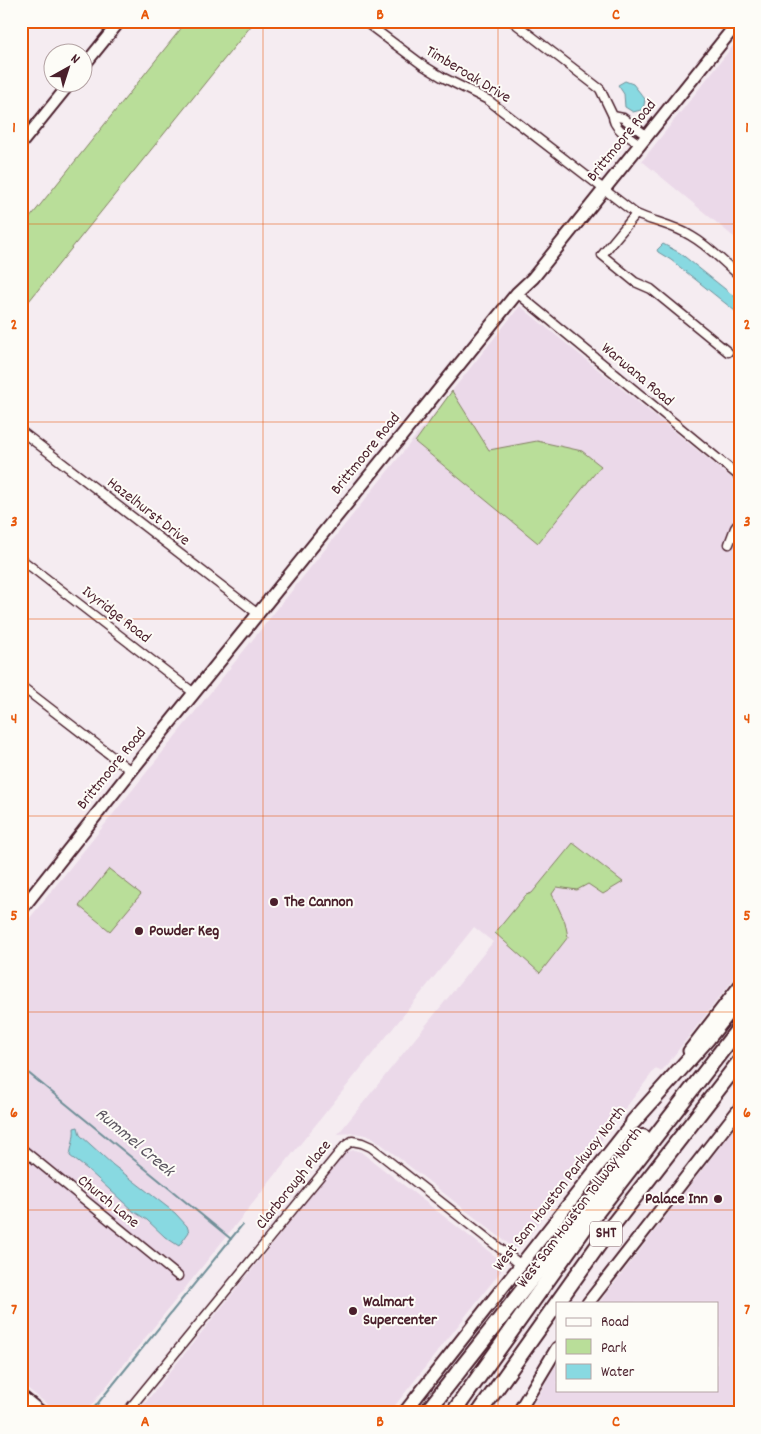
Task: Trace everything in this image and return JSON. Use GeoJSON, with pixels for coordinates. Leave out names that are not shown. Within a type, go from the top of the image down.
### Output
{"type":"FeatureCollection","features":[{"type":"Feature","properties":{"kind":"highway"},"geometry":{"type":"LineString","coordinates":[[633,1122],[702,1045],[740,998]]}},
{"type":"Feature","properties":{"kind":"highway","name":"West Sam Houston Tollway North"},"geometry":{"type":"LineString","coordinates":[[453,1413],[586,1226],[740,1027]]}},
{"type":"Feature","properties":{"kind":"highway","name":"SHT"},"geometry":{"type":"LineString","coordinates":[[557,1302],[604,1237],[740,1061]]}},
{"type":"Feature","properties":{"kind":"highway"},"geometry":{"type":"LineString","coordinates":[[426,1413],[664,1110],[686,1095]]}},
{"type":"Feature","properties":{"kind":"highway","name":"SHT"},"geometry":{"type":"LineString","coordinates":[[478,1413],[556,1304]]}},
{"type":"Feature","properties":{"kind":"main road","name":"Brittmoore Road"},"geometry":{"type":"LineString","coordinates":[[21,910],[517,293],[533,278],[739,21]]}},
{"type":"Feature","properties":{"kind":"main road","name":"West Sam Houston Parkway North"},"geometry":{"type":"LineString","coordinates":[[404,1413],[740,985]]}},
{"type":"Feature","properties":{"kind":"main road"},"geometry":{"type":"LineString","coordinates":[[589,1302],[740,1108]]}},
{"type":"Feature","properties":{"kind":"main road"},"geometry":{"type":"LineString","coordinates":[[518,1413],[556,1350]]}},
{"type":"Feature","properties":{"kind":"main road"},"geometry":{"type":"LineString","coordinates":[[21,1396],[42,1413]]}},
{"type":"Feature","properties":{"kind":"main road"},"geometry":{"type":"LineString","coordinates":[[21,1410],[25,1413]]}},
{"type":"Feature","properties":{"kind":"street"},"geometry":{"type":"LineString","coordinates":[[92,56],[120,21]]}},
{"type":"Feature","properties":{"kind":"street","name":"Timberoak Drive"},"geometry":{"type":"LineString","coordinates":[[364,21],[424,66],[488,100],[636,214],[674,227],[692,236],[740,276]]}},
{"type":"Feature","properties":{"kind":"street"},"geometry":{"type":"LineString","coordinates":[[512,21],[600,89],[616,126],[644,140]]}},
{"type":"Feature","properties":{"kind":"street"},"geometry":{"type":"LineString","coordinates":[[21,144],[63,92]]}},
{"type":"Feature","properties":{"kind":"street"},"geometry":{"type":"LineString","coordinates":[[636,214],[602,255],[635,282],[651,289],[728,352]]}},
{"type":"Feature","properties":{"kind":"street","name":"Warwana Road"},"geometry":{"type":"LineString","coordinates":[[517,293],[740,478]]}},
{"type":"Feature","properties":{"kind":"street","name":"Hazelhurst Drive"},"geometry":{"type":"LineString","coordinates":[[21,431],[258,614]]}},
{"type":"Feature","properties":{"kind":"street"},"geometry":{"type":"LineString","coordinates":[[729,544],[740,521]]}},
{"type":"Feature","properties":{"kind":"street","name":"Ivyridge Road"},"geometry":{"type":"LineString","coordinates":[[21,559],[194,693]]}},
{"type":"Feature","properties":{"kind":"street"},"geometry":{"type":"LineString","coordinates":[[21,686],[131,771]]}},
{"type":"Feature","properties":{"kind":"street","name":"Clarborough Place"},"geometry":{"type":"LineString","coordinates":[[126,1413],[339,1153],[352,1141],[362,1142],[371,1148],[521,1266]]}},
{"type":"Feature","properties":{"kind":"street","name":"Church Lane"},"geometry":{"type":"LineString","coordinates":[[21,1148],[178,1276]]}},
{"type":"Feature","properties":{"kind":"shaded area"},"geometry":{"type":"Polygon","coordinates":[[[740,37],[740,242],[642,161],[740,37]]]}},
{"type":"Feature","properties":{"kind":"shaded area"},"geometry":{"type":"Polygon","coordinates":[[[520,306],[740,485],[740,971],[661,1072],[656,1068],[520,1247],[515,1249],[371,1136],[354,1133],[338,1134],[493,942],[474,927],[85,1413],[58,1413],[21,1383],[21,929],[520,306]]]}},
{"type":"Feature","properties":{"kind":"shaded area"},"geometry":{"type":"Polygon","coordinates":[[[740,1121],[740,1413],[528,1413],[556,1366],[556,1392],[718,1392],[718,1302],[600,1302],[740,1121]]]}},
{"type":"Feature","properties":{"kind":"shaded area"},"geometry":{"type":"Polygon","coordinates":[[[354,1150],[361,1152],[500,1260],[501,1271],[389,1413],[137,1413],[346,1152],[354,1150]]]}},
{"type":"Feature","properties":{"kind":"green space"},"geometry":{"type":"Polygon","coordinates":[[[187,21],[255,21],[21,311],[21,229],[187,21]]]}},
{"type":"Feature","properties":{"kind":"green space"},"geometry":{"type":"Polygon","coordinates":[[[452,391],[489,450],[537,441],[582,451],[601,466],[538,543],[415,442],[452,391]]]}},
{"type":"Feature","properties":{"kind":"green space"},"geometry":{"type":"Polygon","coordinates":[[[573,843],[623,882],[603,894],[588,884],[577,890],[557,887],[552,894],[565,922],[568,937],[540,973],[495,933],[526,895],[532,893],[573,843]]]}},
{"type":"Feature","properties":{"kind":"green space"},"geometry":{"type":"Polygon","coordinates":[[[109,869],[141,894],[110,931],[79,906],[109,869]]]}},
{"type":"Feature","properties":{"kind":"water"},"geometry":{"type":"Polygon","coordinates":[[[625,81],[633,84],[645,99],[641,110],[633,112],[625,107],[624,94],[618,85],[625,81]]]}},
{"type":"Feature","properties":{"kind":"water"},"geometry":{"type":"Polygon","coordinates":[[[663,244],[680,253],[740,301],[740,315],[671,260],[658,252],[657,250],[663,244]]]}},
{"type":"Feature","properties":{"kind":"water"},"geometry":{"type":"Polygon","coordinates":[[[78,1127],[80,1135],[113,1165],[175,1213],[187,1226],[189,1232],[179,1246],[133,1211],[70,1156],[74,1128],[78,1127]]]}},
{"type":"Feature","properties":{"kind":"waterway","name":"Rummel Creek"},"geometry":{"type":"LineString","coordinates":[[21,1067],[231,1239]]}},
{"type":"Feature","properties":{"kind":"waterway"},"geometry":{"type":"LineString","coordinates":[[90,1413],[242,1225]]}},
{"type":"Feature","properties":{"kind":"place","name":"The Cannon"},"geometry":{"type":"Point","coordinates":[274,902]}},
{"type":"Feature","properties":{"kind":"place","name":"Powder Keg"},"geometry":{"type":"Point","coordinates":[139,931]}},
{"type":"Feature","properties":{"kind":"place","name":"Palace Inn"},"geometry":{"type":"Point","coordinates":[718,1199]}},
{"type":"Feature","properties":{"kind":"place","name":"Walmart Supercenter"},"geometry":{"type":"Point","coordinates":[353,1311]}}]}
